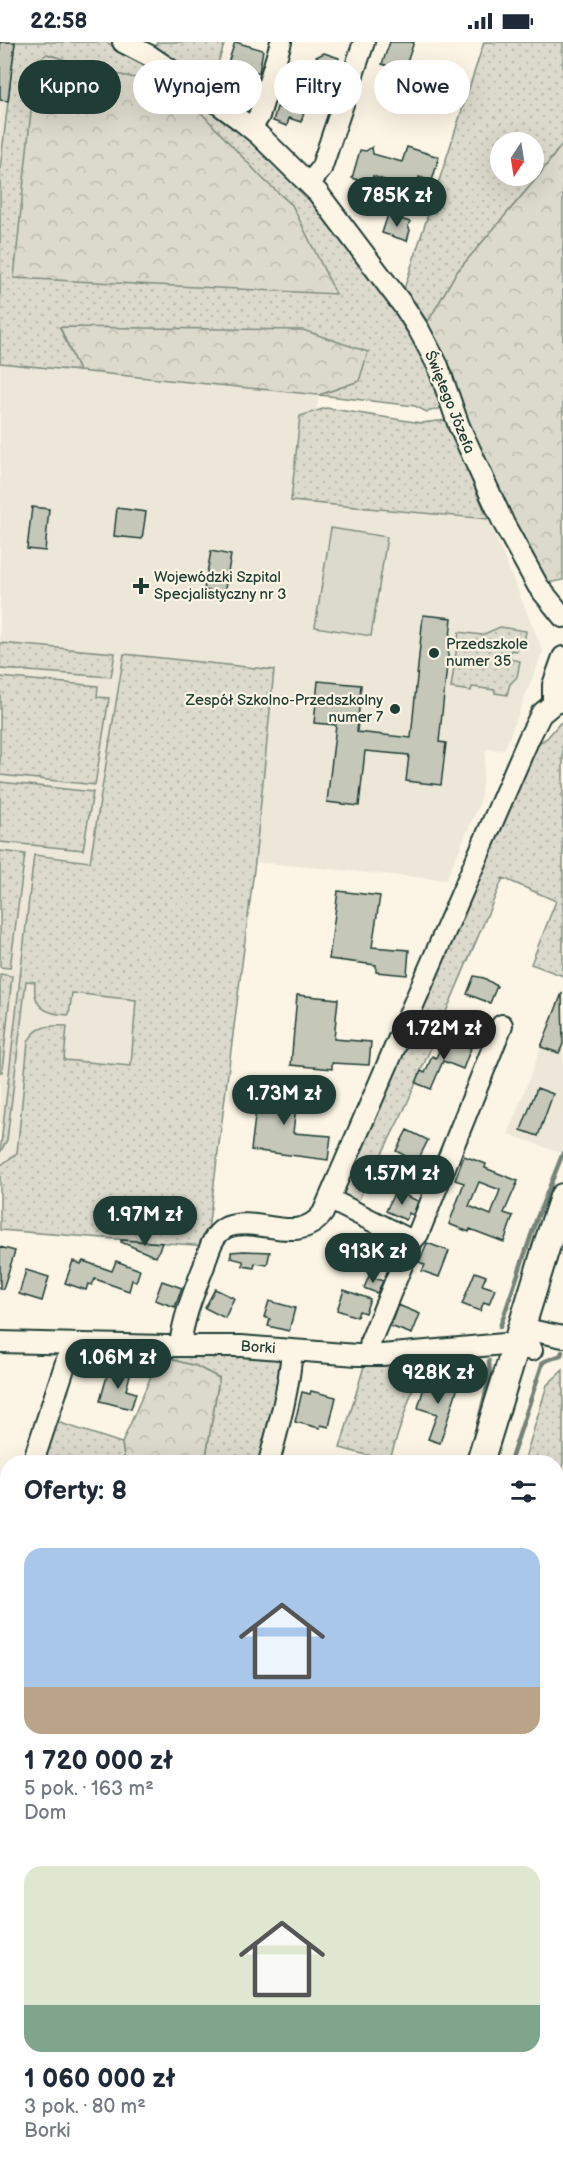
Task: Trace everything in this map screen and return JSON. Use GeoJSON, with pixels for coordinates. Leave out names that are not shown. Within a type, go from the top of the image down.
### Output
{"type":"FeatureCollection","features":[{"type":"Feature","properties":{"kind":"main road"},"geometry":{"type":"LineString","coordinates":[[499,1455],[563,1197]]}},
{"type":"Feature","properties":{"kind":"main road"},"geometry":{"type":"LineString","coordinates":[[483,1455],[563,1247]]}},
{"type":"Feature","properties":{"kind":"street","name":"Świętego Józefa"},"geometry":{"type":"LineString","coordinates":[[123,42],[147,47],[190,83],[251,128],[309,184],[405,308],[438,366],[459,426],[500,516],[538,586],[563,617]]}},
{"type":"Feature","properties":{"kind":"street"},"geometry":{"type":"LineString","coordinates":[[251,128],[259,116],[282,42]]}},
{"type":"Feature","properties":{"kind":"street"},"geometry":{"type":"LineString","coordinates":[[309,184],[321,169],[364,42]]}},
{"type":"Feature","properties":{"kind":"street"},"geometry":{"type":"LineString","coordinates":[[180,1346],[182,1329],[194,1292],[212,1242],[219,1232],[226,1227],[240,1225],[289,1229],[307,1227],[320,1218],[529,738],[541,714],[558,702],[554,682],[563,657]]}},
{"type":"Feature","properties":{"kind":"street"},"geometry":{"type":"LineString","coordinates":[[369,1355],[371,1340],[448,1162],[502,1025]]}},
{"type":"Feature","properties":{"kind":"street"},"geometry":{"type":"LineString","coordinates":[[329,1199],[412,1241]]}},
{"type":"Feature","properties":{"kind":"street","name":"Borki"},"geometry":{"type":"LineString","coordinates":[[0,1342],[241,1346],[369,1355],[563,1337]]}},
{"type":"Feature","properties":{"kind":"street"},"geometry":{"type":"LineString","coordinates":[[35,1455],[72,1344]]}},
{"type":"Feature","properties":{"kind":"street"},"geometry":{"type":"LineString","coordinates":[[271,1455],[283,1411],[290,1376],[292,1350]]}},
{"type":"Feature","properties":{"kind":"shaded area","name":"Wojewódzki Szpital Specjalistyczny nr 3"},"geometry":{"type":"Polygon","coordinates":[[[0,42],[38,43],[36,60],[18,60],[18,114],[31,114],[5,363],[319,395],[317,409],[300,417],[291,501],[488,519],[543,651],[504,750],[486,749],[480,802],[446,880],[255,862],[206,1246],[0,1230],[0,42]]]}},
{"type":"Feature","properties":{"kind":"shaded area"},"geometry":{"type":"Polygon","coordinates":[[[563,990],[563,1147],[561,1153],[508,1134],[563,990]]]}},
{"type":"Feature","properties":{"kind":"green space"},"geometry":{"type":"Polygon","coordinates":[[[15,42],[106,42],[143,60],[133,60],[133,96],[121,88],[121,60],[65,60],[47,54],[57,60],[18,60],[18,114],[121,114],[121,100],[133,107],[133,114],[144,114],[292,205],[264,180],[161,114],[224,114],[314,196],[427,358],[446,407],[427,412],[415,406],[319,395],[359,381],[60,328],[79,371],[0,363],[0,170],[15,42]]]}},
{"type":"Feature","properties":{"kind":"green space"},"geometry":{"type":"Polygon","coordinates":[[[157,42],[225,42],[219,60],[166,60],[154,52],[157,42]]]}},
{"type":"Feature","properties":{"kind":"green space"},"geometry":{"type":"Polygon","coordinates":[[[484,42],[563,42],[563,143],[544,169],[544,132],[490,132],[490,186],[530,186],[456,273],[428,322],[403,292],[461,114],[470,114],[470,85],[484,42]]]}},
{"type":"Feature","properties":{"kind":"green space"},"geometry":{"type":"Polygon","coordinates":[[[47,54],[65,60],[39,60],[47,54]]]}},
{"type":"Feature","properties":{"kind":"green space"},"geometry":{"type":"Polygon","coordinates":[[[121,75],[133,77],[133,114],[202,114],[264,180],[292,205],[336,294],[14,278],[31,114],[121,114],[121,75]]]}},
{"type":"Feature","properties":{"kind":"green space"},"geometry":{"type":"Polygon","coordinates":[[[563,143],[563,580],[548,583],[506,511],[467,430],[428,322],[456,273],[530,186],[544,186],[544,169],[563,143]]]}},
{"type":"Feature","properties":{"kind":"green space"},"geometry":{"type":"Polygon","coordinates":[[[60,327],[303,330],[368,352],[359,381],[319,395],[79,371],[60,327]]]}},
{"type":"Feature","properties":{"kind":"green space"},"geometry":{"type":"Polygon","coordinates":[[[326,408],[421,423],[446,420],[488,519],[291,501],[300,416],[326,408]]]}},
{"type":"Feature","properties":{"kind":"green space"},"geometry":{"type":"Polygon","coordinates":[[[331,528],[387,537],[371,636],[315,627],[331,528]]]}},
{"type":"Feature","properties":{"kind":"green space"},"geometry":{"type":"Polygon","coordinates":[[[500,627],[526,631],[523,647],[518,647],[517,651],[511,650],[509,659],[520,661],[517,677],[510,684],[507,695],[495,693],[495,690],[472,687],[471,691],[451,688],[459,632],[482,635],[500,627]]]}},
{"type":"Feature","properties":{"kind":"green space"},"geometry":{"type":"Polygon","coordinates":[[[0,643],[115,653],[111,677],[0,669],[0,643]]]}},
{"type":"Feature","properties":{"kind":"green space"},"geometry":{"type":"Polygon","coordinates":[[[124,654],[274,670],[255,862],[206,1246],[0,1230],[0,1166],[17,1153],[28,1042],[31,1036],[44,1027],[67,1026],[64,1060],[131,1066],[136,1000],[72,993],[69,1015],[54,1013],[38,1004],[35,982],[26,981],[7,1140],[0,1153],[34,855],[90,862],[124,654]]]}},
{"type":"Feature","properties":{"kind":"green space"},"geometry":{"type":"Polygon","coordinates":[[[0,677],[98,686],[97,697],[109,698],[95,785],[0,775],[0,677]]]}},
{"type":"Feature","properties":{"kind":"green space"},"geometry":{"type":"Polygon","coordinates":[[[563,722],[563,976],[531,964],[556,901],[503,878],[406,1106],[355,1207],[344,1200],[342,1187],[532,747],[547,738],[563,722]]]}},
{"type":"Feature","properties":{"kind":"green space"},"geometry":{"type":"Polygon","coordinates":[[[0,782],[93,792],[83,850],[0,842],[0,782]]]}},
{"type":"Feature","properties":{"kind":"green space"},"geometry":{"type":"Polygon","coordinates":[[[0,851],[25,854],[10,968],[0,967],[0,851]]]}},
{"type":"Feature","properties":{"kind":"green space"},"geometry":{"type":"Polygon","coordinates":[[[0,974],[12,976],[2,1072],[0,1072],[0,974]]]}},
{"type":"Feature","properties":{"kind":"green space"},"geometry":{"type":"Polygon","coordinates":[[[161,1353],[287,1355],[265,1455],[206,1455],[219,1378],[196,1366],[177,1361],[161,1353]]]}},
{"type":"Feature","properties":{"kind":"green space"},"geometry":{"type":"Polygon","coordinates":[[[161,1353],[177,1361],[196,1366],[219,1378],[206,1455],[124,1455],[122,1443],[161,1353]]]}},
{"type":"Feature","properties":{"kind":"green space"},"geometry":{"type":"Polygon","coordinates":[[[421,1364],[391,1455],[366,1455],[340,1448],[364,1366],[421,1364]]]}},
{"type":"Feature","properties":{"kind":"green space"},"geometry":{"type":"Polygon","coordinates":[[[563,1370],[563,1455],[526,1455],[547,1385],[563,1370]]]}},
{"type":"Feature","properties":{"kind":"green space"},"geometry":{"type":"Polygon","coordinates":[[[51,1420],[122,1443],[124,1455],[38,1455],[51,1420]]]}},
{"type":"Feature","properties":{"kind":"building"},"geometry":{"type":"Polygon","coordinates":[[[0,42],[15,42],[8,101],[0,100],[0,42]]]}},
{"type":"Feature","properties":{"kind":"building"},"geometry":{"type":"Polygon","coordinates":[[[235,42],[263,50],[261,60],[229,60],[235,42]]]}},
{"type":"Feature","properties":{"kind":"building"},"geometry":{"type":"Polygon","coordinates":[[[390,42],[414,42],[408,60],[383,60],[390,42]]]}},
{"type":"Feature","properties":{"kind":"building"},"geometry":{"type":"Polygon","coordinates":[[[324,53],[339,58],[338,60],[315,60],[316,57],[324,53]]]}},
{"type":"Feature","properties":{"kind":"building"},"geometry":{"type":"Polygon","coordinates":[[[275,114],[304,114],[301,122],[289,118],[287,126],[273,121],[275,114]]]}},
{"type":"Feature","properties":{"kind":"building"},"geometry":{"type":"Polygon","coordinates":[[[372,147],[373,154],[402,162],[407,147],[439,157],[432,181],[419,177],[415,191],[373,176],[371,184],[352,178],[360,150],[366,151],[372,147]]]}},
{"type":"Feature","properties":{"kind":"building"},"geometry":{"type":"Polygon","coordinates":[[[388,215],[410,222],[407,241],[382,233],[388,215]]]}},
{"type":"Feature","properties":{"kind":"building"},"geometry":{"type":"Polygon","coordinates":[[[32,507],[49,509],[45,551],[27,549],[32,507]]]}},
{"type":"Feature","properties":{"kind":"building"},"geometry":{"type":"Polygon","coordinates":[[[117,508],[146,512],[142,539],[114,536],[117,508]]]}},
{"type":"Feature","properties":{"kind":"building"},"geometry":{"type":"Polygon","coordinates":[[[211,551],[231,555],[224,594],[204,590],[211,551]]]}},
{"type":"Feature","properties":{"kind":"building"},"geometry":{"type":"Polygon","coordinates":[[[423,615],[452,618],[439,742],[446,743],[441,785],[406,781],[409,755],[365,751],[359,806],[327,802],[336,725],[314,723],[318,681],[361,685],[357,732],[411,738],[423,615]]]}},
{"type":"Feature","properties":{"kind":"building"},"geometry":{"type":"Polygon","coordinates":[[[338,891],[380,896],[372,947],[409,950],[407,975],[376,972],[376,965],[329,959],[338,891]]]}},
{"type":"Feature","properties":{"kind":"building"},"geometry":{"type":"Polygon","coordinates":[[[474,976],[484,978],[497,986],[490,1003],[467,994],[474,976]]]}},
{"type":"Feature","properties":{"kind":"building"},"geometry":{"type":"Polygon","coordinates":[[[562,993],[563,1044],[559,1053],[541,1047],[562,993]]]}},
{"type":"Feature","properties":{"kind":"building"},"geometry":{"type":"Polygon","coordinates":[[[297,995],[338,999],[334,1039],[371,1042],[369,1065],[332,1063],[332,1069],[291,1065],[297,995]]]}},
{"type":"Feature","properties":{"kind":"building"},"geometry":{"type":"Polygon","coordinates":[[[444,1038],[471,1048],[463,1069],[443,1061],[431,1089],[416,1083],[421,1071],[425,1073],[432,1056],[436,1058],[444,1038]]]}},
{"type":"Feature","properties":{"kind":"building"},"geometry":{"type":"Polygon","coordinates":[[[259,1084],[298,1089],[293,1133],[331,1136],[328,1160],[251,1150],[259,1084]]]}},
{"type":"Feature","properties":{"kind":"building"},"geometry":{"type":"Polygon","coordinates":[[[537,1088],[553,1094],[538,1136],[521,1130],[537,1088]]]}},
{"type":"Feature","properties":{"kind":"building"},"geometry":{"type":"Polygon","coordinates":[[[407,1130],[428,1140],[417,1162],[396,1151],[407,1130]]]}},
{"type":"Feature","properties":{"kind":"building"},"geometry":{"type":"Polygon","coordinates":[[[464,1156],[486,1164],[485,1168],[518,1181],[504,1213],[513,1216],[504,1242],[449,1224],[464,1183],[455,1180],[464,1156]],[[479,1182],[469,1206],[491,1215],[500,1190],[479,1182]]]}},
{"type":"Feature","properties":{"kind":"building"},"geometry":{"type":"Polygon","coordinates":[[[395,1191],[418,1201],[413,1215],[409,1213],[406,1220],[386,1211],[395,1191]]]}},
{"type":"Feature","properties":{"kind":"building"},"geometry":{"type":"Polygon","coordinates":[[[121,1240],[162,1243],[156,1257],[121,1240]]]}},
{"type":"Feature","properties":{"kind":"building"},"geometry":{"type":"Polygon","coordinates":[[[427,1243],[449,1251],[439,1277],[422,1271],[425,1265],[419,1262],[427,1243]]]}},
{"type":"Feature","properties":{"kind":"building"},"geometry":{"type":"Polygon","coordinates":[[[0,1247],[15,1251],[3,1289],[0,1289],[0,1247]]]}},
{"type":"Feature","properties":{"kind":"building"},"geometry":{"type":"Polygon","coordinates":[[[231,1252],[270,1252],[267,1265],[255,1263],[254,1268],[243,1266],[243,1261],[231,1258],[231,1252]]]}},
{"type":"Feature","properties":{"kind":"building"},"geometry":{"type":"Polygon","coordinates":[[[73,1261],[81,1264],[83,1261],[112,1271],[116,1261],[140,1270],[136,1282],[132,1280],[129,1291],[95,1279],[92,1285],[88,1284],[86,1290],[65,1283],[73,1261]]]}},
{"type":"Feature","properties":{"kind":"building"},"geometry":{"type":"Polygon","coordinates":[[[26,1270],[49,1277],[42,1301],[19,1294],[26,1270]]]}},
{"type":"Feature","properties":{"kind":"building"},"geometry":{"type":"Polygon","coordinates":[[[475,1272],[486,1276],[482,1285],[495,1289],[489,1304],[484,1302],[480,1311],[462,1304],[475,1272]]]}},
{"type":"Feature","properties":{"kind":"building"},"geometry":{"type":"Polygon","coordinates":[[[369,1276],[383,1281],[377,1293],[364,1288],[369,1276]]]}},
{"type":"Feature","properties":{"kind":"building"},"geometry":{"type":"Polygon","coordinates":[[[162,1281],[182,1288],[175,1307],[155,1300],[162,1281]]]}},
{"type":"Feature","properties":{"kind":"building"},"geometry":{"type":"Polygon","coordinates":[[[215,1289],[234,1298],[225,1318],[205,1308],[215,1289]]]}},
{"type":"Feature","properties":{"kind":"building"},"geometry":{"type":"Polygon","coordinates":[[[344,1290],[370,1299],[365,1313],[359,1311],[357,1317],[337,1310],[344,1290]]]}},
{"type":"Feature","properties":{"kind":"building"},"geometry":{"type":"Polygon","coordinates":[[[269,1301],[295,1308],[289,1331],[268,1326],[270,1319],[264,1317],[269,1301]]]}},
{"type":"Feature","properties":{"kind":"building"},"geometry":{"type":"Polygon","coordinates":[[[398,1305],[420,1314],[412,1334],[390,1326],[398,1305]]]}},
{"type":"Feature","properties":{"kind":"building"},"geometry":{"type":"Polygon","coordinates":[[[109,1369],[130,1375],[126,1390],[136,1393],[131,1409],[100,1401],[109,1369]]]}},
{"type":"Feature","properties":{"kind":"building"},"geometry":{"type":"Polygon","coordinates":[[[427,1377],[458,1387],[440,1443],[428,1439],[437,1414],[418,1408],[427,1377]]]}},
{"type":"Feature","properties":{"kind":"building"},"geometry":{"type":"Polygon","coordinates":[[[311,1391],[336,1397],[329,1427],[321,1425],[320,1428],[295,1422],[302,1392],[310,1394],[311,1391]]]}},
{"type":"Feature","properties":{"kind":"waterway"},"geometry":{"type":"LineString","coordinates":[[500,1327],[537,1218],[563,1153]]}},
{"type":"Feature","properties":{"kind":"waterway"},"geometry":{"type":"LineString","coordinates":[[512,1455],[543,1362],[561,1355],[562,1352]]}},
{"type":"Feature","properties":{"kind":"waterway"},"geometry":{"type":"LineString","coordinates":[[476,1432],[490,1376],[489,1361]]}},
{"type":"Feature","properties":{"kind":"place","name":"Wojewódzki Szpital Specjalistyczny nr 3"},"geometry":{"type":"Point","coordinates":[141,586]}},
{"type":"Feature","properties":{"kind":"place","name":"Przedszkole numer 35"},"geometry":{"type":"Point","coordinates":[434,653]}},
{"type":"Feature","properties":{"kind":"place","name":"Zespół Szkolno-Przedszkolny numer 7"},"geometry":{"type":"Point","coordinates":[395,709]}}]}
